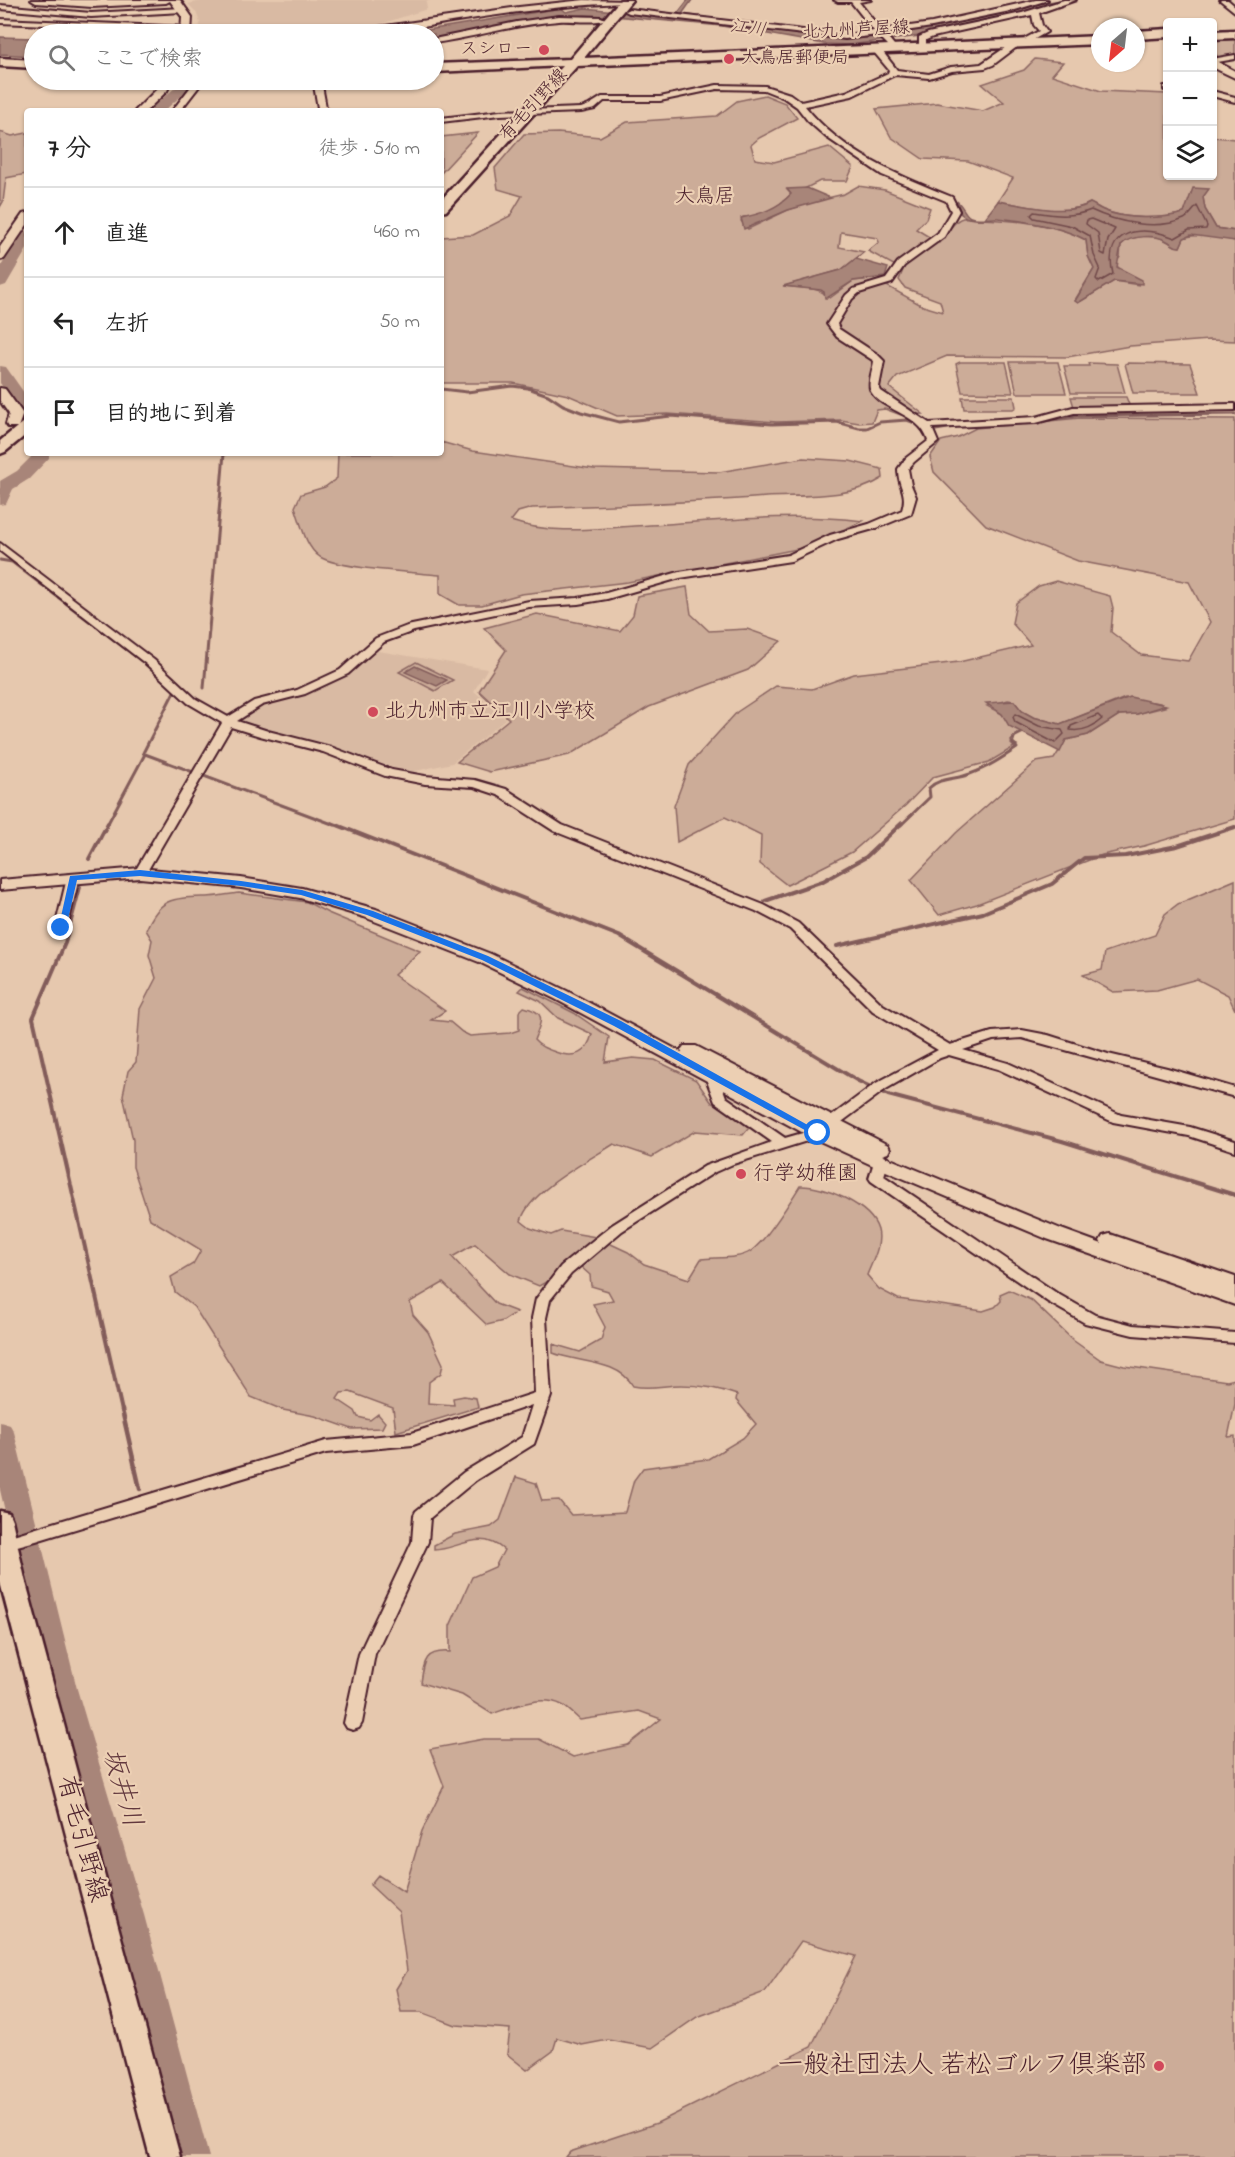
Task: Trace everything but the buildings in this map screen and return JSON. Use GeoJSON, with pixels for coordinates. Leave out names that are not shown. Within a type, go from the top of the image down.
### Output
{"type":"FeatureCollection","features":[{"type":"Feature","properties":{"kind":"main road","name":"有毛引野線"},"geometry":{"type":"LineString","coordinates":[[444,191],[521,112],[605,17],[622,3]]}},
{"type":"Feature","properties":{"kind":"main road"},"geometry":{"type":"LineString","coordinates":[[1217,33],[1235,32]]}},
{"type":"Feature","properties":{"kind":"main road"},"geometry":{"type":"LineString","coordinates":[[1145,36],[1163,35]]}},
{"type":"Feature","properties":{"kind":"main road","name":"北九州芦屋線"},"geometry":{"type":"LineString","coordinates":[[444,66],[568,61],[883,40],[922,45],[1091,38]]}},
{"type":"Feature","properties":{"kind":"main road"},"geometry":{"type":"LineString","coordinates":[[0,64],[24,65]]}},
{"type":"Feature","properties":{"kind":"main road","name":"有毛引野線"},"geometry":{"type":"LineString","coordinates":[[444,204],[521,112]]}},
{"type":"Feature","properties":{"kind":"main road"},"geometry":{"type":"LineString","coordinates":[[0,435],[22,423]]}},
{"type":"Feature","properties":{"kind":"main road"},"geometry":{"type":"LineString","coordinates":[[0,449],[22,423]]}},
{"type":"Feature","properties":{"kind":"main road","name":"有毛引野線"},"geometry":{"type":"LineString","coordinates":[[6,1534],[18,1602],[165,2157]]}},
{"type":"Feature","properties":{"kind":"street"},"geometry":{"type":"LineString","coordinates":[[36,0],[92,4],[166,0]]}},
{"type":"Feature","properties":{"kind":"street"},"geometry":{"type":"LineString","coordinates":[[175,0],[187,17],[187,24]]}},
{"type":"Feature","properties":{"kind":"street"},"geometry":{"type":"LineString","coordinates":[[838,0],[867,0]]}},
{"type":"Feature","properties":{"kind":"street"},"geometry":{"type":"LineString","coordinates":[[853,0],[883,40],[892,72]]}},
{"type":"Feature","properties":{"kind":"street"},"geometry":{"type":"LineString","coordinates":[[428,24],[557,1],[622,3],[713,20],[821,36],[883,40],[932,25],[1044,0]]}},
{"type":"Feature","properties":{"kind":"street"},"geometry":{"type":"LineString","coordinates":[[922,45],[922,39],[931,35],[1035,12],[1072,0]]}},
{"type":"Feature","properties":{"kind":"street"},"geometry":{"type":"LineString","coordinates":[[1224,0],[1235,10]]}},
{"type":"Feature","properties":{"kind":"street"},"geometry":{"type":"LineString","coordinates":[[0,7],[52,13],[120,15],[183,10]]}},
{"type":"Feature","properties":{"kind":"street"},"geometry":{"type":"LineString","coordinates":[[800,105],[849,94],[892,72],[929,76],[951,69],[990,63],[1023,41],[1043,32],[1038,25],[1035,12]]}},
{"type":"Feature","properties":{"kind":"street"},"geometry":{"type":"LineString","coordinates":[[44,23],[52,13]]}},
{"type":"Feature","properties":{"kind":"street"},"geometry":{"type":"LineString","coordinates":[[444,39],[544,21],[605,17]]}},
{"type":"Feature","properties":{"kind":"street"},"geometry":{"type":"LineString","coordinates":[[0,21],[60,24]]}},
{"type":"Feature","properties":{"kind":"street"},"geometry":{"type":"LineString","coordinates":[[1217,61],[1235,57]]}},
{"type":"Feature","properties":{"kind":"street"},"geometry":{"type":"LineString","coordinates":[[1217,65],[1235,75]]}},
{"type":"Feature","properties":{"kind":"street"},"geometry":{"type":"LineString","coordinates":[[142,868],[205,765],[228,722],[258,704],[301,692],[344,672],[380,640],[411,628],[529,604],[578,601],[607,596],[679,575],[791,558],[834,537],[907,512],[911,496],[901,477],[902,469],[933,442],[933,438],[923,425],[877,393],[874,387],[879,364],[877,357],[840,335],[832,324],[849,297],[856,291],[889,281],[907,259],[941,236],[953,217],[954,206],[949,199],[893,177],[851,152],[811,119],[800,105],[776,91],[740,86],[717,87],[660,99],[602,99],[592,107],[581,111],[521,112],[444,120]]}},
{"type":"Feature","properties":{"kind":"street"},"geometry":{"type":"LineString","coordinates":[[143,108],[162,90]]}},
{"type":"Feature","properties":{"kind":"street"},"geometry":{"type":"LineString","coordinates":[[178,108],[192,90]]}},
{"type":"Feature","properties":{"kind":"street"},"geometry":{"type":"LineString","coordinates":[[319,90],[322,108]]}},
{"type":"Feature","properties":{"kind":"street"},"geometry":{"type":"LineString","coordinates":[[1217,95],[1235,100]]}},
{"type":"Feature","properties":{"kind":"street"},"geometry":{"type":"LineString","coordinates":[[0,256],[24,220]]}},
{"type":"Feature","properties":{"kind":"street"},"geometry":{"type":"LineString","coordinates":[[0,392],[22,423]]}},
{"type":"Feature","properties":{"kind":"street"},"geometry":{"type":"LineString","coordinates":[[923,425],[1030,420],[1060,416],[1073,410],[1235,407]]}},
{"type":"Feature","properties":{"kind":"street"},"geometry":{"type":"LineString","coordinates":[[0,546],[150,662],[192,701],[228,722],[264,734],[327,749],[389,773],[424,780],[476,784],[502,792],[568,832],[760,908],[794,926],[878,1008],[948,1050],[1002,1066],[1118,1119],[1190,1132],[1235,1146]]}},
{"type":"Feature","properties":{"kind":"street"},"geometry":{"type":"LineString","coordinates":[[0,873],[142,868],[240,872],[305,883],[436,926],[497,951],[566,984],[881,1162],[1054,1234],[1235,1298]]}},
{"type":"Feature","properties":{"kind":"street"},"geometry":{"type":"LineString","coordinates":[[0,885],[142,868],[302,893],[370,913],[494,963],[617,1024],[712,1076],[823,1128],[1057,1222],[1235,1284]]}},
{"type":"Feature","properties":{"kind":"street"},"geometry":{"type":"LineString","coordinates":[[61,928],[73,878]]}},
{"type":"Feature","properties":{"kind":"street"},"geometry":{"type":"LineString","coordinates":[[353,1723],[367,1654],[420,1542],[422,1515],[470,1476],[529,1440],[543,1396],[539,1318],[543,1299],[566,1270],[617,1228],[710,1169],[823,1128],[891,1080],[935,1055],[992,1036],[1022,1034],[1043,1038],[1105,1058],[1162,1071],[1235,1093]]}},
{"type":"Feature","properties":{"kind":"street"},"geometry":{"type":"LineString","coordinates":[[712,1076],[720,1099],[784,1144]]}},
{"type":"Feature","properties":{"kind":"street"},"geometry":{"type":"LineString","coordinates":[[881,1162],[876,1178],[1053,1298],[1090,1319],[1133,1330],[1235,1338]]}},
{"type":"Feature","properties":{"kind":"street"},"geometry":{"type":"LineString","coordinates":[[6,1534],[36,1536],[326,1447],[413,1439],[543,1396]]}},
{"type":"Feature","properties":{"kind":"shaded area"},"geometry":{"type":"Polygon","coordinates":[[[206,0],[430,0],[426,2],[427,9],[384,24],[200,24],[196,12],[188,4],[206,0]]]}},
{"type":"Feature","properties":{"kind":"shaded area"},"geometry":{"type":"Polygon","coordinates":[[[1235,36],[1235,55],[1218,57],[1217,37],[1235,36]]]}},
{"type":"Feature","properties":{"kind":"shaded area"},"geometry":{"type":"Polygon","coordinates":[[[1035,59],[1063,62],[1052,75],[1101,91],[1163,94],[1163,180],[1217,180],[1217,137],[1235,139],[1235,231],[1216,228],[1205,209],[1203,197],[1207,191],[1192,194],[1185,213],[1155,217],[1122,216],[1090,203],[1069,210],[1057,210],[998,201],[1013,178],[968,161],[923,159],[891,137],[876,109],[937,103],[983,111],[1004,102],[982,84],[1024,70],[1035,59]]]}},
{"type":"Feature","properties":{"kind":"shaded area"},"geometry":{"type":"Polygon","coordinates":[[[765,95],[785,103],[797,118],[759,138],[751,145],[755,159],[774,162],[829,147],[853,167],[847,181],[820,181],[804,189],[787,190],[791,194],[775,207],[763,213],[743,217],[741,221],[748,229],[788,210],[844,194],[858,186],[885,190],[930,208],[926,219],[916,229],[939,243],[955,223],[967,218],[1006,220],[1047,226],[1086,240],[1088,256],[1094,269],[1075,300],[1081,301],[1114,281],[1139,285],[1120,271],[1116,263],[1120,257],[1121,245],[1130,239],[1156,237],[1180,247],[1184,238],[1190,236],[1203,235],[1235,241],[1235,341],[1209,340],[1130,346],[1067,357],[947,356],[897,377],[889,387],[923,414],[901,415],[885,409],[877,410],[872,422],[859,423],[841,420],[777,422],[668,414],[617,416],[568,395],[513,383],[444,383],[444,237],[473,235],[510,216],[522,196],[498,189],[495,168],[524,134],[558,133],[600,137],[627,122],[717,116],[737,101],[765,95]],[[841,232],[839,247],[864,252],[841,270],[785,286],[814,289],[830,298],[853,281],[883,278],[885,285],[923,306],[943,312],[940,301],[905,288],[899,280],[903,270],[868,251],[879,242],[877,238],[841,232]]]}},
{"type":"Feature","properties":{"kind":"shaded area"},"geometry":{"type":"Polygon","coordinates":[[[0,132],[12,136],[24,134],[24,175],[6,178],[3,202],[0,207],[0,132]]]}},
{"type":"Feature","properties":{"kind":"shaded area"},"geometry":{"type":"Polygon","coordinates":[[[478,133],[444,170],[444,137],[478,133]]]}},
{"type":"Feature","properties":{"kind":"shaded area"},"geometry":{"type":"Polygon","coordinates":[[[960,362],[1006,362],[1013,393],[962,392],[956,364],[960,362]]]}},
{"type":"Feature","properties":{"kind":"shaded area"},"geometry":{"type":"Polygon","coordinates":[[[1010,362],[1058,362],[1066,393],[1017,393],[1010,362]]]}},
{"type":"Feature","properties":{"kind":"shaded area"},"geometry":{"type":"Polygon","coordinates":[[[1088,363],[1117,364],[1125,393],[1071,393],[1064,366],[1089,366],[1088,363]]]}},
{"type":"Feature","properties":{"kind":"shaded area"},"geometry":{"type":"Polygon","coordinates":[[[1125,364],[1190,364],[1200,393],[1133,393],[1125,364]]]}},
{"type":"Feature","properties":{"kind":"shaded area"},"geometry":{"type":"Polygon","coordinates":[[[962,397],[1014,397],[1016,407],[1013,409],[964,409],[962,397]]]}},
{"type":"Feature","properties":{"kind":"shaded area"},"geometry":{"type":"Polygon","coordinates":[[[1071,397],[1126,397],[1130,407],[1074,407],[1071,397]]]}},
{"type":"Feature","properties":{"kind":"shaded area"},"geometry":{"type":"Polygon","coordinates":[[[1080,418],[1235,419],[1235,819],[1144,846],[1102,855],[977,904],[939,915],[911,880],[956,833],[1036,762],[1054,759],[1066,740],[1088,735],[1119,715],[1137,714],[1165,707],[1160,703],[1125,698],[1060,724],[1033,717],[1022,711],[1014,701],[1008,700],[987,706],[1002,714],[1021,732],[1013,737],[1011,744],[1014,747],[989,762],[933,777],[906,805],[852,852],[787,885],[760,864],[761,835],[725,817],[677,842],[674,806],[689,765],[737,712],[776,686],[812,689],[854,674],[959,662],[1031,645],[1012,623],[1016,603],[1039,586],[1056,581],[1110,596],[1113,608],[1111,632],[1141,655],[1188,661],[1210,622],[1189,582],[1078,561],[986,525],[934,472],[930,457],[941,441],[958,437],[976,428],[1080,418]]]}},
{"type":"Feature","properties":{"kind":"shaded area"},"geometry":{"type":"Polygon","coordinates":[[[444,443],[473,451],[594,469],[719,472],[803,458],[850,461],[882,469],[883,478],[856,490],[826,495],[532,508],[518,512],[511,521],[557,530],[806,517],[863,521],[802,548],[628,582],[521,594],[482,605],[459,605],[440,594],[440,575],[343,564],[330,561],[315,553],[304,534],[295,507],[301,494],[325,487],[337,478],[338,456],[444,456],[444,443]]]}},
{"type":"Feature","properties":{"kind":"shaded area"},"geometry":{"type":"Polygon","coordinates":[[[687,587],[691,614],[709,631],[747,629],[781,641],[748,670],[649,707],[569,755],[490,772],[457,762],[509,719],[479,691],[506,650],[484,628],[537,614],[620,631],[633,615],[637,596],[687,587]]]}},
{"type":"Feature","properties":{"kind":"shaded area","name":"北九州市立江川小学校"},"geometry":{"type":"Polygon","coordinates":[[[372,650],[487,669],[474,691],[506,719],[452,763],[411,772],[379,765],[329,744],[251,725],[241,720],[241,716],[255,708],[349,672],[372,650]]]}},
{"type":"Feature","properties":{"kind":"shaded area"},"geometry":{"type":"Polygon","coordinates":[[[416,662],[453,680],[435,691],[399,672],[416,662]]]}},
{"type":"Feature","properties":{"kind":"shaded area"},"geometry":{"type":"Polygon","coordinates":[[[1235,880],[1235,1010],[1228,995],[1197,979],[1157,990],[1113,992],[1083,975],[1102,970],[1105,952],[1155,935],[1165,914],[1178,904],[1235,880]]]}},
{"type":"Feature","properties":{"kind":"shaded area"},"geometry":{"type":"Polygon","coordinates":[[[239,893],[307,902],[420,951],[394,975],[445,1011],[431,1020],[450,1022],[470,1036],[510,1033],[519,1030],[519,1012],[524,1007],[540,1015],[541,1019],[534,1040],[544,1048],[574,1055],[587,1046],[592,1034],[558,1018],[540,1001],[519,991],[523,987],[574,1013],[609,1037],[605,1062],[633,1058],[655,1060],[696,1080],[712,1103],[740,1108],[758,1117],[743,1135],[695,1131],[652,1157],[614,1144],[575,1168],[535,1199],[521,1221],[530,1228],[551,1235],[561,1231],[596,1237],[628,1252],[644,1264],[689,1279],[701,1259],[740,1256],[757,1246],[800,1186],[821,1189],[845,1198],[866,1212],[874,1221],[878,1230],[879,1242],[867,1275],[879,1289],[898,1299],[983,1311],[995,1307],[1001,1301],[1000,1294],[1009,1290],[1031,1300],[1074,1341],[1101,1360],[1124,1366],[1227,1381],[1235,1379],[1235,1404],[1228,1437],[1235,1436],[1235,2157],[566,2157],[570,2152],[657,2123],[811,2047],[856,1956],[801,1941],[765,1992],[697,2017],[652,2048],[608,2040],[582,2045],[557,2038],[553,2051],[527,2070],[507,2054],[510,2029],[456,2025],[421,2012],[401,2012],[396,1989],[407,1971],[399,1912],[370,1885],[378,1875],[404,1892],[422,1831],[444,1786],[430,1749],[484,1739],[539,1739],[573,1757],[628,1745],[661,1719],[639,1711],[580,1720],[562,1705],[545,1701],[517,1705],[492,1714],[462,1695],[421,1683],[427,1658],[435,1653],[450,1652],[450,1626],[472,1577],[495,1567],[504,1550],[495,1544],[477,1540],[443,1549],[434,1550],[434,1545],[455,1534],[491,1527],[500,1520],[516,1477],[536,1483],[542,1501],[559,1500],[571,1515],[625,1512],[634,1480],[643,1468],[708,1459],[743,1438],[756,1424],[736,1400],[737,1395],[696,1386],[675,1385],[645,1388],[633,1386],[618,1371],[553,1353],[553,1344],[580,1352],[601,1340],[605,1327],[593,1304],[613,1300],[608,1291],[591,1286],[590,1275],[580,1266],[574,1266],[539,1286],[510,1274],[475,1244],[452,1257],[496,1304],[517,1312],[503,1321],[487,1325],[443,1283],[410,1302],[413,1315],[428,1332],[443,1364],[441,1373],[429,1382],[428,1403],[454,1405],[453,1398],[464,1396],[476,1398],[478,1407],[396,1432],[393,1408],[350,1392],[341,1393],[337,1399],[355,1411],[358,1417],[370,1420],[378,1414],[385,1422],[382,1428],[352,1429],[315,1416],[283,1410],[251,1397],[194,1307],[175,1292],[171,1277],[193,1264],[201,1250],[150,1219],[133,1167],[133,1140],[123,1095],[128,1071],[136,1062],[140,1009],[156,978],[149,955],[152,940],[146,930],[151,919],[162,905],[176,899],[239,893]]]}},
{"type":"Feature","properties":{"kind":"water","name":"江川"},"geometry":{"type":"Polygon","coordinates":[[[688,0],[692,0],[682,14],[828,35],[855,36],[826,35],[680,15],[679,18],[843,39],[903,33],[1066,0],[1032,11],[920,36],[849,45],[824,44],[722,26],[585,15],[551,18],[444,38],[444,27],[561,8],[566,12],[585,8],[676,17],[677,15],[631,10],[677,14],[688,0]]]}},
{"type":"Feature","properties":{"kind":"water"},"geometry":{"type":"Polygon","coordinates":[[[0,37],[24,38],[24,55],[0,54],[0,37]]]}},
{"type":"Feature","properties":{"kind":"water"},"geometry":{"type":"Polygon","coordinates":[[[807,188],[831,198],[788,210],[744,229],[741,218],[761,213],[780,204],[791,194],[787,189],[807,188]]]}},
{"type":"Feature","properties":{"kind":"water"},"geometry":{"type":"Polygon","coordinates":[[[1193,188],[1209,189],[1203,197],[1205,209],[1216,228],[1235,231],[1235,241],[1191,235],[1184,238],[1180,247],[1156,237],[1130,239],[1121,245],[1117,267],[1142,280],[1142,284],[1114,281],[1078,303],[1075,301],[1094,269],[1088,256],[1086,240],[1065,231],[1032,223],[998,218],[979,219],[965,217],[961,214],[957,201],[967,215],[973,218],[985,218],[998,201],[1058,210],[1081,207],[1090,203],[1122,216],[1154,217],[1184,213],[1193,188]]]}},
{"type":"Feature","properties":{"kind":"water"},"geometry":{"type":"Polygon","coordinates":[[[864,252],[856,259],[888,268],[885,277],[853,281],[827,298],[821,290],[783,286],[841,270],[864,252]]]}},
{"type":"Feature","properties":{"kind":"water"},"geometry":{"type":"Polygon","coordinates":[[[415,666],[447,680],[437,686],[405,672],[415,666]]]}},
{"type":"Feature","properties":{"kind":"water"},"geometry":{"type":"Polygon","coordinates":[[[1130,697],[1166,705],[1137,714],[1119,715],[1088,735],[1066,740],[1060,752],[1023,733],[1016,736],[1021,732],[1009,726],[1002,714],[986,703],[1014,701],[1022,711],[1033,717],[1060,724],[1130,697]]]}},
{"type":"Feature","properties":{"kind":"waterway"},"geometry":{"type":"LineString","coordinates":[[850,2],[869,24]]}},
{"type":"Feature","properties":{"kind":"waterway","name":"坂井川"},"geometry":{"type":"LineString","coordinates":[[159,108],[180,90]]}},
{"type":"Feature","properties":{"kind":"waterway","name":"坂井川"},"geometry":{"type":"LineString","coordinates":[[0,282],[24,241]]}},
{"type":"Feature","properties":{"kind":"waterway","name":"坂井川"},"geometry":{"type":"LineString","coordinates":[[0,371],[24,405]]}},
{"type":"Feature","properties":{"kind":"waterway"},"geometry":{"type":"LineString","coordinates":[[444,389],[467,392],[512,386],[528,388],[548,395],[563,405],[581,412],[619,422],[671,416],[772,424],[837,422],[859,428],[867,428],[880,422],[907,420],[918,424]]}},
{"type":"Feature","properties":{"kind":"waterway"},"geometry":{"type":"LineString","coordinates":[[1041,421],[1077,416],[1235,414]]}},
{"type":"Feature","properties":{"kind":"waterway"},"geometry":{"type":"LineString","coordinates":[[928,427],[936,430],[953,427]]}},
{"type":"Feature","properties":{"kind":"waterway","name":"坂井川"},"geometry":{"type":"LineString","coordinates":[[0,500],[5,486],[23,475],[40,456]]}},
{"type":"Feature","properties":{"kind":"waterway"},"geometry":{"type":"LineString","coordinates":[[204,688],[224,456]]}},
{"type":"Feature","properties":{"kind":"waterway"},"geometry":{"type":"LineString","coordinates":[[0,560],[12,562],[152,669]]}},
{"type":"Feature","properties":{"kind":"waterway"},"geometry":{"type":"LineString","coordinates":[[145,754],[143,753],[176,688]]}},
{"type":"Feature","properties":{"kind":"waterway"},"geometry":{"type":"LineString","coordinates":[[901,825],[930,797],[929,788],[933,784],[970,774],[988,766],[1017,748],[1013,743]]}},
{"type":"Feature","properties":{"kind":"waterway"},"geometry":{"type":"LineString","coordinates":[[107,825],[145,754]]}},
{"type":"Feature","properties":{"kind":"waterway"},"geometry":{"type":"LineString","coordinates":[[145,754],[335,825]]}},
{"type":"Feature","properties":{"kind":"waterway"},"geometry":{"type":"LineString","coordinates":[[89,859],[108,823]]}},
{"type":"Feature","properties":{"kind":"waterway"},"geometry":{"type":"LineString","coordinates":[[332,823],[619,936],[858,1081],[888,1095],[1062,1141],[1235,1195]]}},
{"type":"Feature","properties":{"kind":"waterway"},"geometry":{"type":"LineString","coordinates":[[765,901],[823,881],[866,857],[902,823]]}},
{"type":"Feature","properties":{"kind":"waterway"},"geometry":{"type":"LineString","coordinates":[[837,946],[983,913],[1052,884],[1084,858],[1126,856],[1177,846],[1235,827]]}},
{"type":"Feature","properties":{"kind":"waterway"},"geometry":{"type":"LineString","coordinates":[[80,887],[65,943],[33,1018],[122,1411]]}},
{"type":"Feature","properties":{"kind":"waterway"},"geometry":{"type":"LineString","coordinates":[[122,1410],[140,1489]]}},
{"type":"Feature","properties":{"kind":"waterway","name":"坂井川"},"geometry":{"type":"LineString","coordinates":[[0,1432],[62,1689],[128,1915],[192,2157]]}},
{"type":"Feature","properties":{"kind":"place","name":"スシロー"},"geometry":{"type":"Point","coordinates":[544,50]}},
{"type":"Feature","properties":{"kind":"place","name":"大鳥居郵便局"},"geometry":{"type":"Point","coordinates":[729,59]}},
{"type":"Feature","properties":{"kind":"place","name":"北九州市立江川小学校"},"geometry":{"type":"Point","coordinates":[373,712]}},
{"type":"Feature","properties":{"kind":"place","name":"行学幼稚園"},"geometry":{"type":"Point","coordinates":[741,1174]}},
{"type":"Feature","properties":{"kind":"place","name":"一般社団法人 若松ゴルフ倶楽部"},"geometry":{"type":"Point","coordinates":[1159,2066]}},
{"type":"Feature","properties":{"kind":"district","name":"大鳥居"},"geometry":{"type":"Point","coordinates":[705,197]}},
{"type":"Feature","properties":{"kind":"route"},"geometry":{"type":"LineString","coordinates":[[61,928],[73,878],[140,873],[241,883],[302,893],[370,913],[485,958],[617,1024],[818,1133]]}}]}
